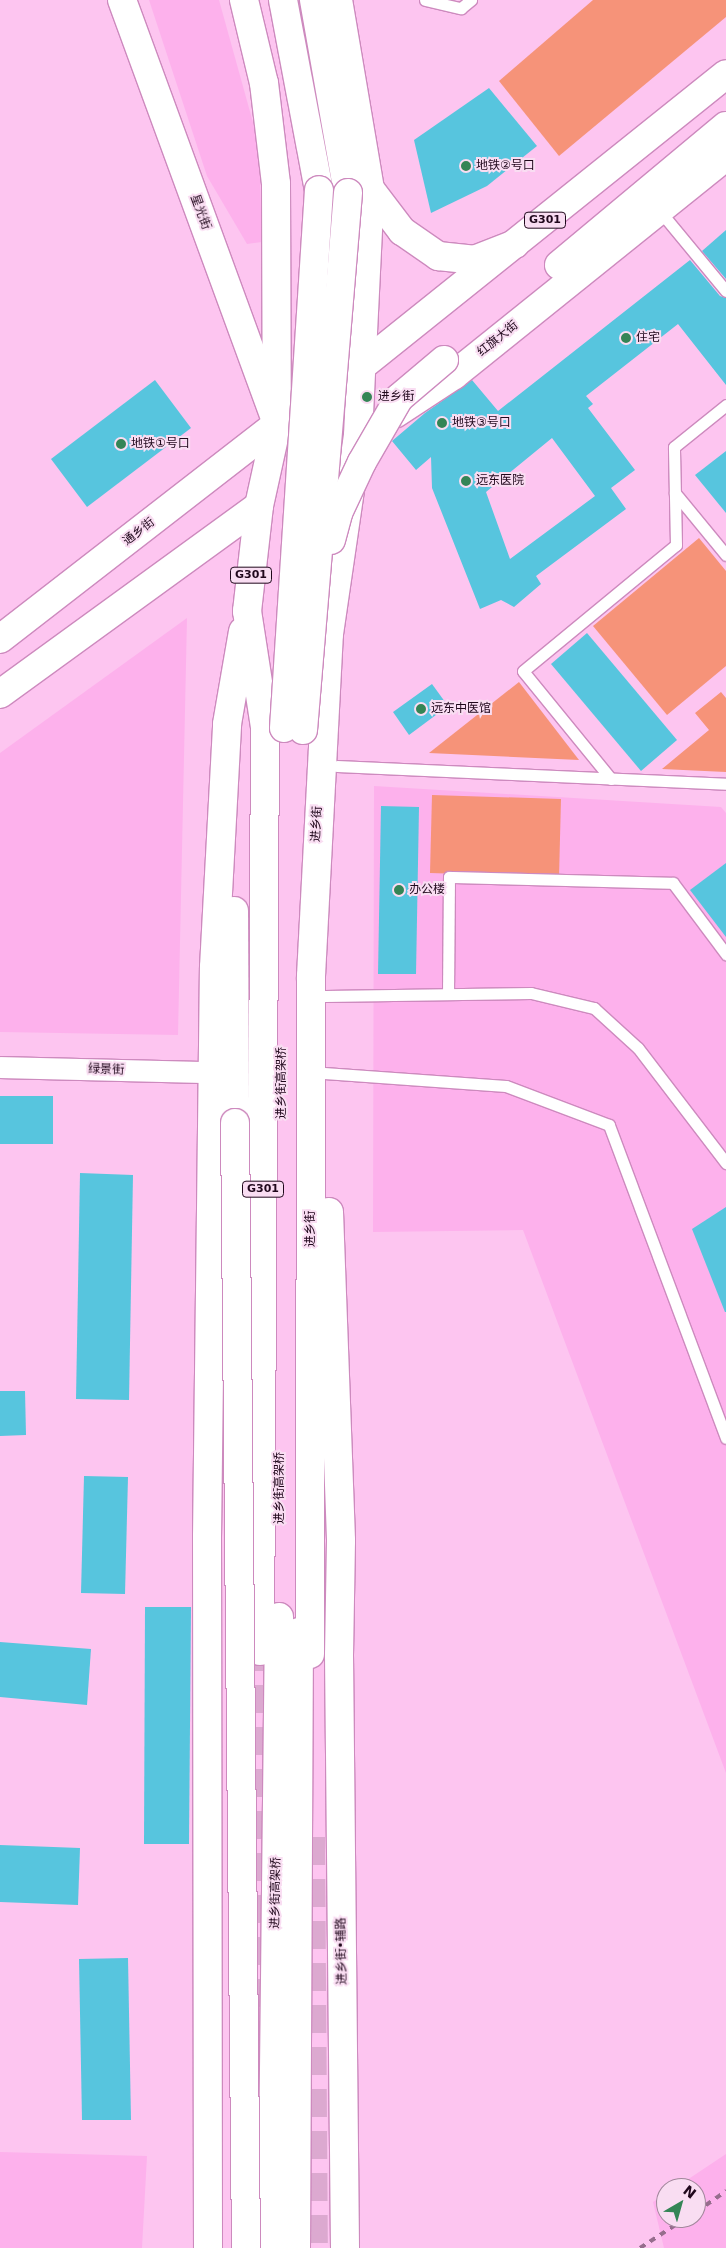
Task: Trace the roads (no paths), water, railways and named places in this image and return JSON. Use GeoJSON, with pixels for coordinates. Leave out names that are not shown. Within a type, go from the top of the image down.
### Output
{"type":"FeatureCollection","features":[{"type":"Feature","properties":{"kind":"main road","name":"星光街"},"geometry":{"type":"LineString","coordinates":[[122,0],[277,424]]}},
{"type":"Feature","properties":{"kind":"main road"},"geometry":{"type":"LineString","coordinates":[[244,0],[264,83],[276,184],[277,424]]}},
{"type":"Feature","properties":{"kind":"main road"},"geometry":{"type":"LineString","coordinates":[[283,0],[319,190],[293,729]]}},
{"type":"Feature","properties":{"kind":"main road"},"geometry":{"type":"LineString","coordinates":[[293,729],[314,604],[348,193],[314,0]]}},
{"type":"Feature","properties":{"kind":"main road","name":"进乡街"},"geometry":{"type":"LineString","coordinates":[[310,1654],[310,976],[329,634],[358,435],[363,365],[370,189],[338,0]]}},
{"type":"Feature","properties":{"kind":"main road","name":"G301"},"geometry":{"type":"LineString","coordinates":[[260,1651],[265,727],[247,610],[259,506],[277,424],[363,365],[726,74]]}},
{"type":"Feature","properties":{"kind":"main road"},"geometry":{"type":"LineString","coordinates":[[314,604],[338,512],[362,462],[398,398],[726,126]]}},
{"type":"Feature","properties":{"kind":"main road","name":"红旗大街"},"geometry":{"type":"LineString","coordinates":[[259,506],[358,435],[454,374],[726,156]]}},
{"type":"Feature","properties":{"kind":"main road"},"geometry":{"type":"LineString","coordinates":[[370,189],[402,231],[438,256],[474,260],[515,244]]}},
{"type":"Feature","properties":{"kind":"main road","name":"通乡街"},"geometry":{"type":"LineString","coordinates":[[0,640],[277,424]]}},
{"type":"Feature","properties":{"kind":"main road"},"geometry":{"type":"LineString","coordinates":[[0,694],[259,506]]}},
{"type":"Feature","properties":{"kind":"main road"},"geometry":{"type":"LineString","coordinates":[[208,2248],[207,1537],[212,1072],[226,763],[226,724],[247,610]]}},
{"type":"Feature","properties":{"kind":"main road","name":"进乡街•辅路"},"geometry":{"type":"LineString","coordinates":[[329,634],[340,728],[325,996],[324,1073],[341,1541],[339,1655],[345,2248]]}},
{"type":"Feature","properties":{"kind":"main road","name":"进乡街高架桥"},"geometry":{"type":"LineString","coordinates":[[272,2248],[293,729]]}},
{"type":"Feature","properties":{"kind":"main road","name":"进乡街高架桥"},"geometry":{"type":"LineString","coordinates":[[293,729],[296,2248]]}},
{"type":"Feature","properties":{"kind":"main road"},"geometry":{"type":"LineString","coordinates":[[226,763],[235,934],[235,1123],[246,2248]]}},
{"type":"Feature","properties":{"kind":"main road"},"geometry":{"type":"LineString","coordinates":[[207,1537],[260,1540]]}},
{"type":"Feature","properties":{"kind":"main road"},"geometry":{"type":"LineString","coordinates":[[311,1541],[341,1541]]}},
{"type":"Feature","properties":{"kind":"street","name":"绿景街"},"geometry":{"type":"LineString","coordinates":[[0,1067],[212,1072]]}},
{"type":"Feature","properties":{"kind":"lane"},"geometry":{"type":"LineString","coordinates":[[425,0],[461,8],[472,0]]}},
{"type":"Feature","properties":{"kind":"lane"},"geometry":{"type":"LineString","coordinates":[[658,209],[726,291]]}},
{"type":"Feature","properties":{"kind":"lane"},"geometry":{"type":"LineString","coordinates":[[611,779],[523,671],[676,545],[674,447],[726,405]]}},
{"type":"Feature","properties":{"kind":"lane"},"geometry":{"type":"LineString","coordinates":[[675,494],[726,555]]}},
{"type":"Feature","properties":{"kind":"lane"},"geometry":{"type":"LineString","coordinates":[[337,766],[726,784]]}},
{"type":"Feature","properties":{"kind":"lane"},"geometry":{"type":"LineString","coordinates":[[448,993],[449,877],[673,883],[726,954]]}},
{"type":"Feature","properties":{"kind":"lane"},"geometry":{"type":"LineString","coordinates":[[325,996],[531,993],[594,1008],[638,1048],[726,1163]]}},
{"type":"Feature","properties":{"kind":"lane"},"geometry":{"type":"LineString","coordinates":[[324,1073],[506,1086],[609,1124],[726,1438]]}},
{"type":"Feature","properties":{"kind":"tunnel"},"geometry":{"type":"LineString","coordinates":[[259,2175],[260,1651]]}},
{"type":"Feature","properties":{"kind":"tunnel"},"geometry":{"type":"LineString","coordinates":[[311,1837],[314,2248]]}},
{"type":"Feature","properties":{"kind":"railway"},"geometry":{"type":"LineString","coordinates":[[706,2205],[726,2191]]}},
{"type":"Feature","properties":{"kind":"railway"},"geometry":{"type":"LineString","coordinates":[[640,2248],[671,2228]]}},
{"type":"Feature","properties":{"kind":"place","name":"地铁②号口"},"geometry":{"type":"Point","coordinates":[466,166]}},
{"type":"Feature","properties":{"kind":"place","name":"住宅"},"geometry":{"type":"Point","coordinates":[626,338]}},
{"type":"Feature","properties":{"kind":"place","name":"进乡街"},"geometry":{"type":"Point","coordinates":[367,397]}},
{"type":"Feature","properties":{"kind":"place","name":"地铁③号口"},"geometry":{"type":"Point","coordinates":[442,423]}},
{"type":"Feature","properties":{"kind":"place","name":"地铁①号口"},"geometry":{"type":"Point","coordinates":[121,444]}},
{"type":"Feature","properties":{"kind":"place","name":"远东医院"},"geometry":{"type":"Point","coordinates":[466,481]}},
{"type":"Feature","properties":{"kind":"place","name":"远东中医馆"},"geometry":{"type":"Point","coordinates":[421,709]}},
{"type":"Feature","properties":{"kind":"place","name":"办公楼"},"geometry":{"type":"Point","coordinates":[399,890]}}]}
